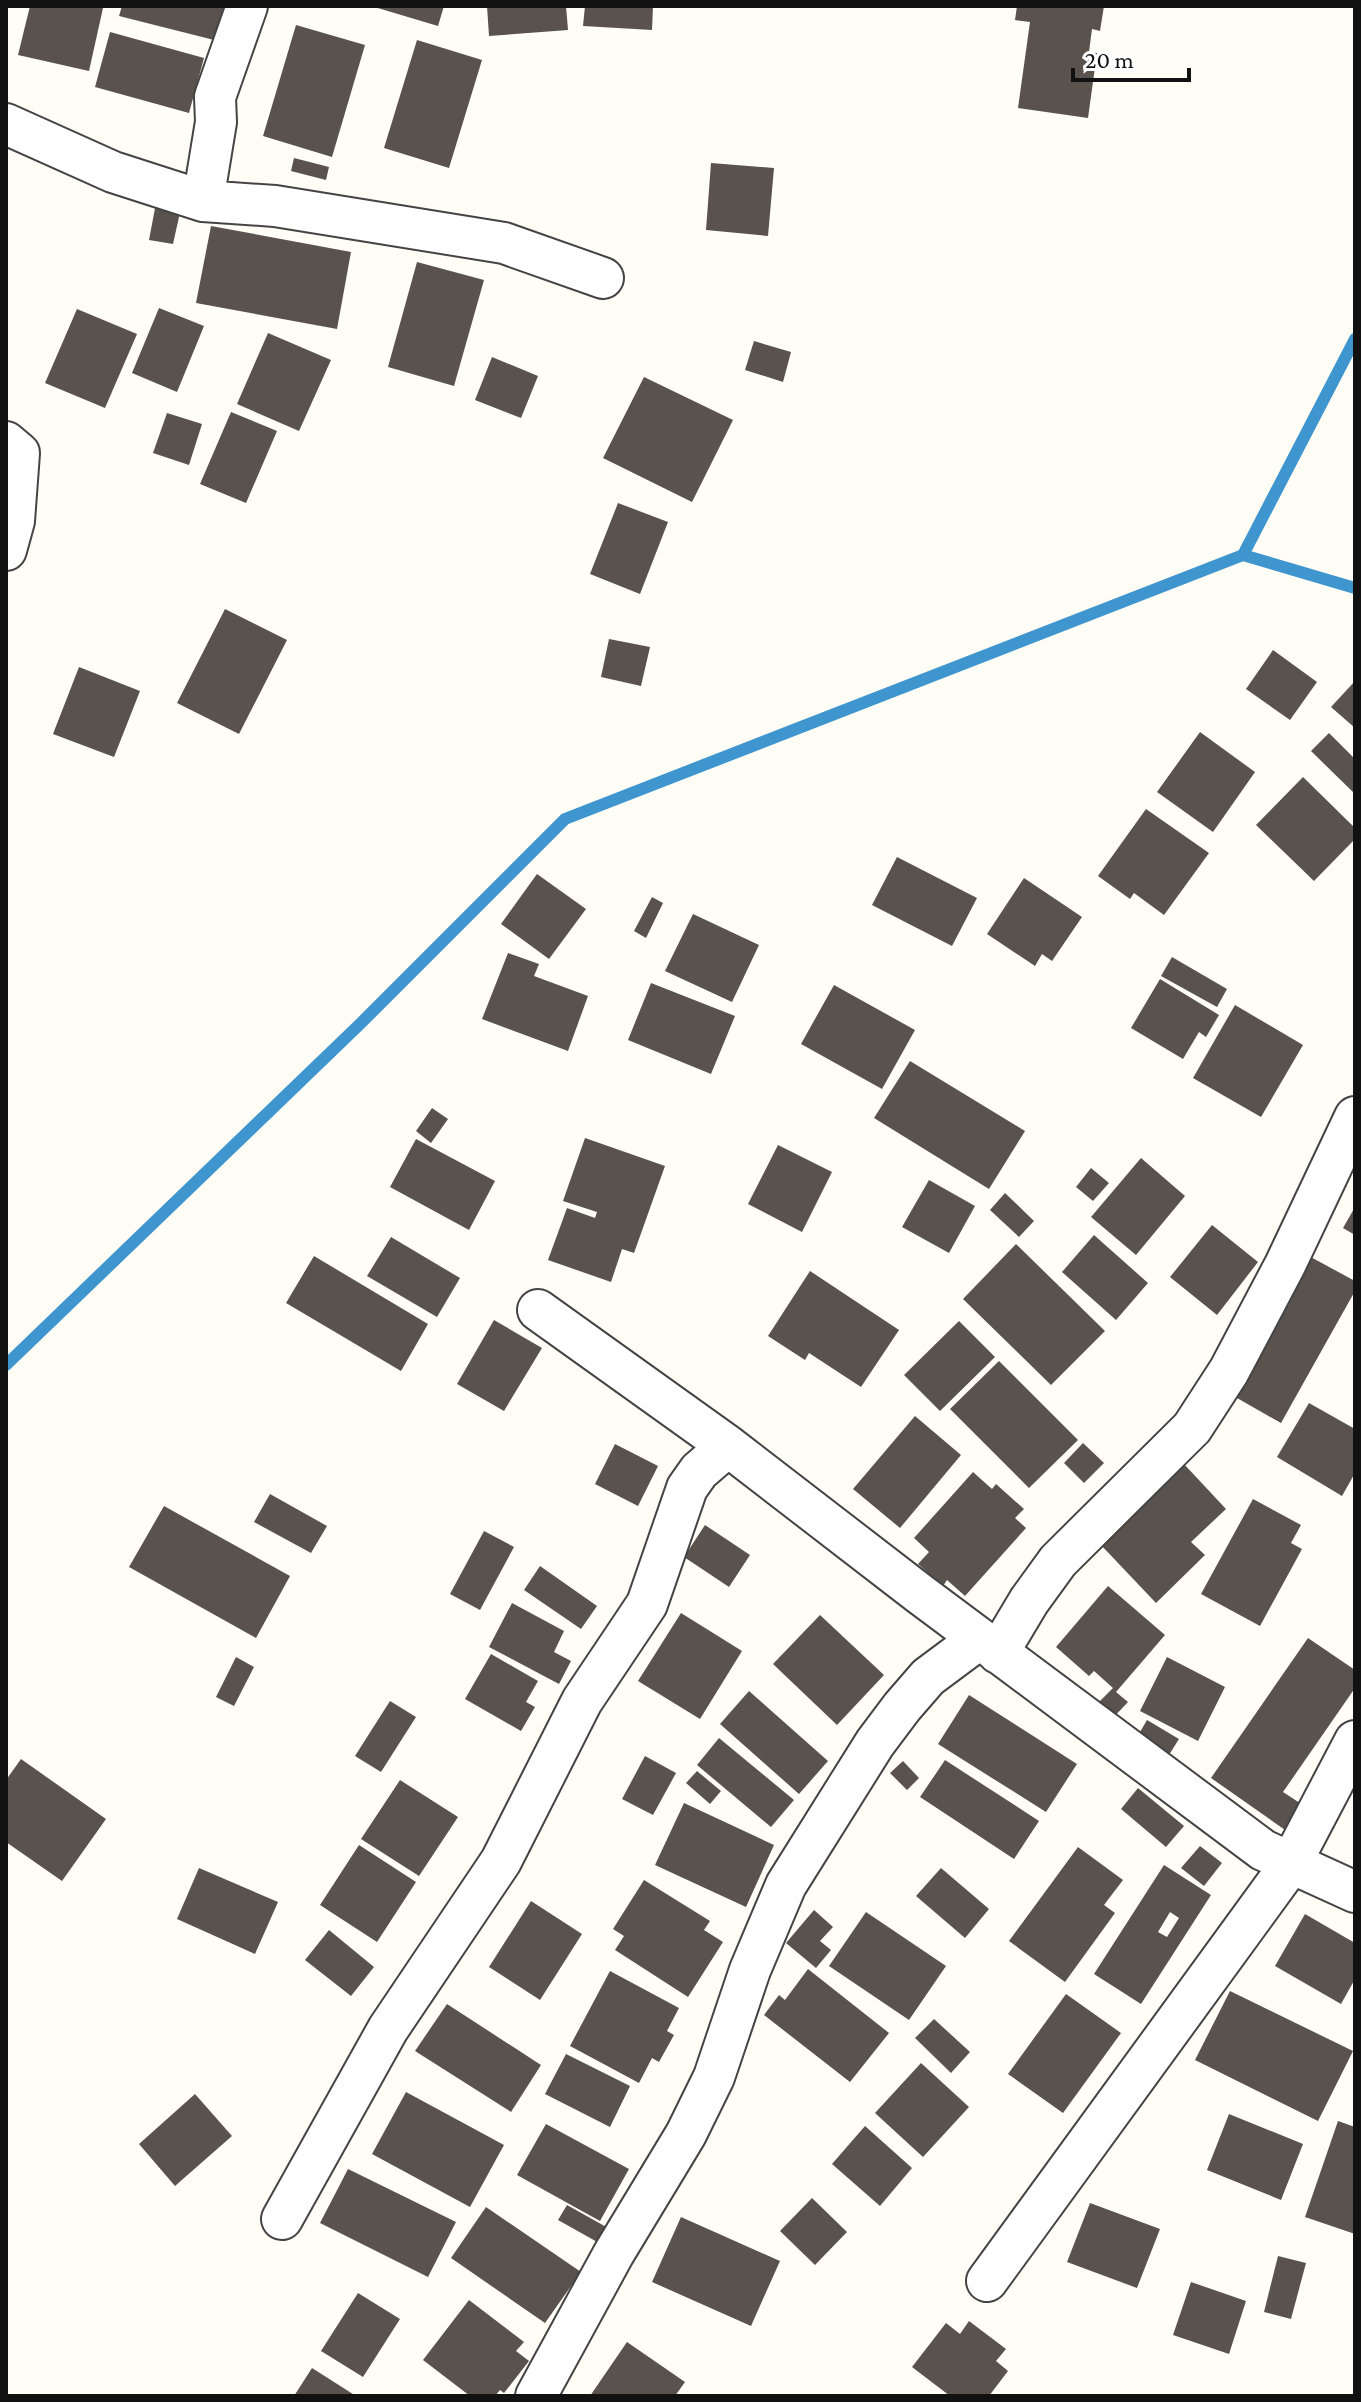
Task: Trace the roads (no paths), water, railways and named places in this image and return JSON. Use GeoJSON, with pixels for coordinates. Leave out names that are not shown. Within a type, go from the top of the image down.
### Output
{"type":"FeatureCollection","features":[{"type":"Feature","properties":{"kind":"street"},"geometry":{"type":"LineString","coordinates":[[203,201],[216,122],[215,97],[247,6]]}},
{"type":"Feature","properties":{"kind":"street"},"geometry":{"type":"LineString","coordinates":[[6,124],[113,172],[203,201],[275,206],[504,243],[603,278]]}},
{"type":"Feature","properties":{"kind":"street"},"geometry":{"type":"LineString","coordinates":[[6,442],[19,453],[14,521],[6,550]]}},
{"type":"Feature","properties":{"kind":"street"},"geometry":{"type":"LineString","coordinates":[[536,2396],[700,2106],[786,1885],[875,1743],[928,1677],[989,1646],[1029,1601],[1058,1561],[1192,1428],[1229,1371],[1285,1265],[1355,1117]]}},
{"type":"Feature","properties":{"kind":"street"},"geometry":{"type":"LineString","coordinates":[[538,1310],[728,1446],[1263,1850],[1290,1865],[1355,1892]]}},
{"type":"Feature","properties":{"kind":"street"},"geometry":{"type":"LineString","coordinates":[[282,2219],[388,2029],[501,1861],[582,1701],[647,1604],[687,1488],[699,1471],[728,1446]]}},
{"type":"Feature","properties":{"kind":"street"},"geometry":{"type":"LineString","coordinates":[[987,2281],[1290,1865],[1355,1741]]}},
{"type":"Feature","properties":{"kind":"waterway"},"geometry":{"type":"LineString","coordinates":[[6,1365],[361,1023],[565,819],[1243,555],[1355,339]]}},
{"type":"Feature","properties":{"kind":"waterway"},"geometry":{"type":"LineString","coordinates":[[1243,555],[1355,588]]}}]}
